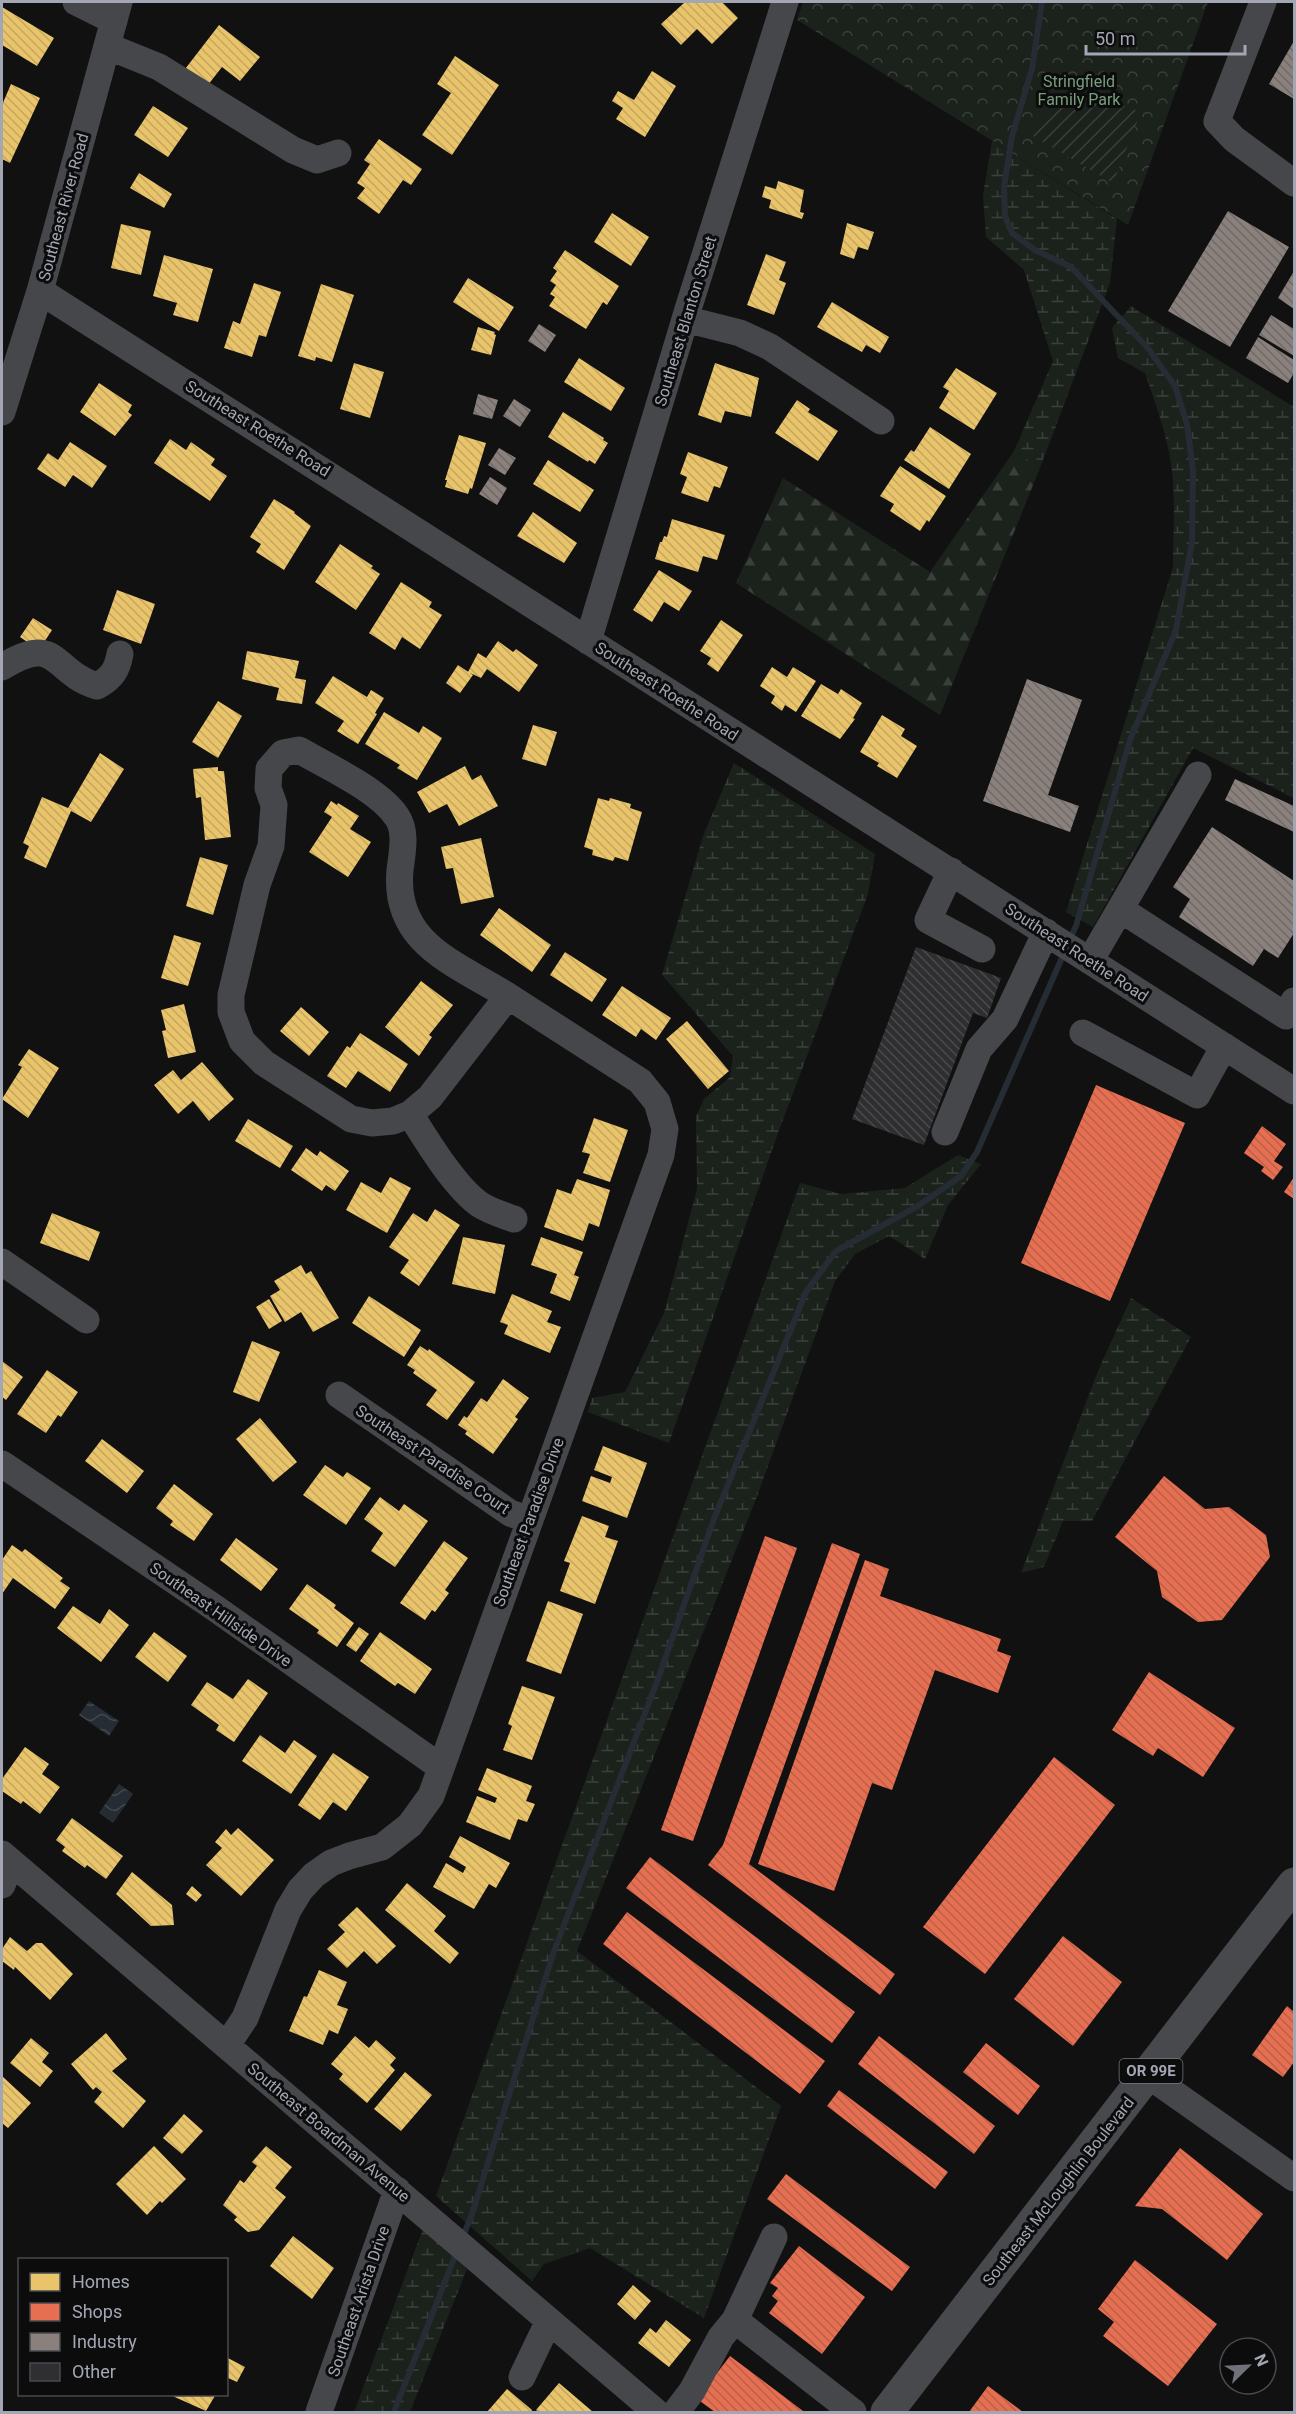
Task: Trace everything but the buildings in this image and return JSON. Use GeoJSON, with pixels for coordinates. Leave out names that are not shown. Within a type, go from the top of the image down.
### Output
{"type":"FeatureCollection","features":[{"type":"Feature","properties":{"kind":"main road","name":"Southeast McLoughlin Boulevard"},"geometry":{"type":"LineString","coordinates":[[888,2412],[1294,1884]]}},
{"type":"Feature","properties":{"kind":"street"},"geometry":{"type":"LineString","coordinates":[[76,2],[113,23],[159,67],[294,150],[317,160],[338,153]]}},
{"type":"Feature","properties":{"kind":"street","name":"Southeast Blanton Street"},"geometry":{"type":"LineString","coordinates":[[588,641],[785,2]]}},
{"type":"Feature","properties":{"kind":"street"},"geometry":{"type":"LineString","coordinates":[[1263,2],[1217,121],[1234,140],[1294,183]]}},
{"type":"Feature","properties":{"kind":"street","name":"Southeast River Road"},"geometry":{"type":"LineString","coordinates":[[2,412],[40,291],[113,23]]}},
{"type":"Feature","properties":{"kind":"street","name":"Southeast Roethe Road"},"geometry":{"type":"LineString","coordinates":[[40,291],[1294,1091]]}},
{"type":"Feature","properties":{"kind":"street"},"geometry":{"type":"LineString","coordinates":[[686,318],[740,333],[770,347],[881,421]]}},
{"type":"Feature","properties":{"kind":"street"},"geometry":{"type":"LineString","coordinates":[[2,667],[34,652],[45,652],[84,682],[97,686],[109,680],[117,669],[120,654]]}},
{"type":"Feature","properties":{"kind":"street","name":"Southeast Paradise Drive"},"geometry":{"type":"LineString","coordinates":[[227,2045],[245,2018],[288,1910],[300,1890],[314,1875],[331,1863],[382,1847],[410,1825],[430,1796],[662,1155],[664,1129],[657,1102],[640,1080],[508,996],[430,948],[410,927],[403,912],[399,878],[403,839],[398,818],[378,796],[300,750],[283,753],[269,768],[268,788],[274,805],[271,846],[257,885],[231,995],[231,1012],[242,1041],[264,1063],[351,1119],[372,1123],[393,1121],[410,1114],[430,1097],[508,996]]}},
{"type":"Feature","properties":{"kind":"street"},"geometry":{"type":"LineString","coordinates":[[1090,960],[1198,775]]}},
{"type":"Feature","properties":{"kind":"street"},"geometry":{"type":"LineString","coordinates":[[951,872],[928,920],[982,949]]}},
{"type":"Feature","properties":{"kind":"street"},"geometry":{"type":"LineString","coordinates":[[1120,909],[1286,1016],[1294,1001]]}},
{"type":"Feature","properties":{"kind":"street"},"geometry":{"type":"LineString","coordinates":[[945,1132],[980,1048],[1005,1019],[1046,932]]}},
{"type":"Feature","properties":{"kind":"street"},"geometry":{"type":"LineString","coordinates":[[1083,1033],[1197,1095],[1224,1046]]}},
{"type":"Feature","properties":{"kind":"street"},"geometry":{"type":"LineString","coordinates":[[410,1114],[429,1144],[471,1198],[482,1206],[514,1219]]}},
{"type":"Feature","properties":{"kind":"street"},"geometry":{"type":"LineString","coordinates":[[2,1262],[86,1320]]}},
{"type":"Feature","properties":{"kind":"street","name":"Southeast Paradise Court"},"geometry":{"type":"LineString","coordinates":[[339,1395],[510,1513],[529,1520]]}},
{"type":"Feature","properties":{"kind":"street","name":"Southeast Hillside Drive"},"geometry":{"type":"LineString","coordinates":[[2,1464],[221,1613],[439,1766]]}},
{"type":"Feature","properties":{"kind":"street","name":"Southeast Boardman Avenue"},"geometry":{"type":"LineString","coordinates":[[5,1867],[227,2045],[656,2412]]}},
{"type":"Feature","properties":{"kind":"street"},"geometry":{"type":"LineString","coordinates":[[1148,2075],[1294,2178]]}},
{"type":"Feature","properties":{"kind":"street","name":"Southeast Arista Drive"},"geometry":{"type":"LineString","coordinates":[[319,2412],[397,2190]]}},
{"type":"Feature","properties":{"kind":"street"},"geometry":{"type":"LineString","coordinates":[[676,2412],[692,2391],[721,2337],[735,2320],[774,2237]]}},
{"type":"Feature","properties":{"kind":"street"},"geometry":{"type":"LineString","coordinates":[[735,2320],[853,2412]]}},
{"type":"Feature","properties":{"kind":"street"},"geometry":{"type":"LineString","coordinates":[[522,2377],[544,2331],[551,2323]]}},
{"type":"Feature","properties":{"kind":"green space","name":"Stringfield Family Park"},"geometry":{"type":"Polygon","coordinates":[[[803,2],[1208,2],[1128,225],[797,20],[803,2]]]}},
{"type":"Feature","properties":{"kind":"green space"},"geometry":{"type":"Polygon","coordinates":[[[1086,91],[1141,112],[1113,183],[1026,132],[1060,96],[1086,91]]]}},
{"type":"Feature","properties":{"kind":"green space"},"geometry":{"type":"Polygon","coordinates":[[[992,141],[1117,219],[1110,283],[1040,468],[1014,451],[1053,361],[1024,270],[986,237],[983,195],[992,141]]]}},
{"type":"Feature","properties":{"kind":"green space"},"geometry":{"type":"Polygon","coordinates":[[[1131,306],[1294,407],[1294,798],[1193,748],[1093,927],[1066,912],[1173,567],[1173,489],[1166,440],[1145,373],[1118,358],[1112,328],[1131,306]]]}},
{"type":"Feature","properties":{"kind":"green space"},"geometry":{"type":"Polygon","coordinates":[[[1014,451],[1040,468],[940,715],[736,583],[783,478],[930,572],[1014,451]]]}},
{"type":"Feature","properties":{"kind":"green space"},"geometry":{"type":"Polygon","coordinates":[[[734,763],[875,854],[868,894],[778,1133],[669,1443],[588,1412],[592,1398],[625,1392],[664,1313],[697,1189],[696,1116],[704,1099],[730,1077],[733,1056],[662,975],[703,836],[734,763]]]}},
{"type":"Feature","properties":{"kind":"green space"},"geometry":{"type":"Polygon","coordinates":[[[958,1155],[981,1164],[948,1205],[925,1259],[889,1236],[855,1254],[835,1281],[756,1499],[577,1951],[781,2106],[704,2318],[590,2248],[544,2264],[532,2281],[436,2196],[800,1183],[841,1194],[905,1188],[958,1155]]]}},
{"type":"Feature","properties":{"kind":"green space"},"geometry":{"type":"Polygon","coordinates":[[[1131,1298],[1191,1337],[1092,1521],[1063,1521],[1044,1567],[1021,1573],[1098,1371],[1131,1298]]]}},
{"type":"Feature","properties":{"kind":"green space"},"geometry":{"type":"Polygon","coordinates":[[[423,2229],[467,2269],[410,2412],[354,2412],[423,2229]]]}},
{"type":"Feature","properties":{"kind":"water"},"geometry":{"type":"Polygon","coordinates":[[[89,1701],[119,1721],[109,1736],[79,1715],[89,1701]]]}},
{"type":"Feature","properties":{"kind":"water"},"geometry":{"type":"Polygon","coordinates":[[[119,1784],[133,1794],[113,1823],[99,1813],[119,1784]]]}},
{"type":"Feature","properties":{"kind":"waterway"},"geometry":{"type":"LineString","coordinates":[[1042,2],[1032,69],[1012,136],[1004,187],[1005,216],[1012,233],[1035,250],[1071,267],[1147,347],[1175,386],[1187,424],[1193,471],[1192,542],[1176,630],[1130,740],[1076,926],[1069,941]]}},
{"type":"Feature","properties":{"kind":"waterway"},"geometry":{"type":"LineString","coordinates":[[462,2239],[472,2214],[553,1954],[658,1679],[714,1519],[806,1292],[836,1251],[918,1206],[961,1176],[977,1152],[1064,953]]}},
{"type":"Feature","properties":{"kind":"waterway"},"geometry":{"type":"LineString","coordinates":[[394,2412],[457,2251]]}}]}
